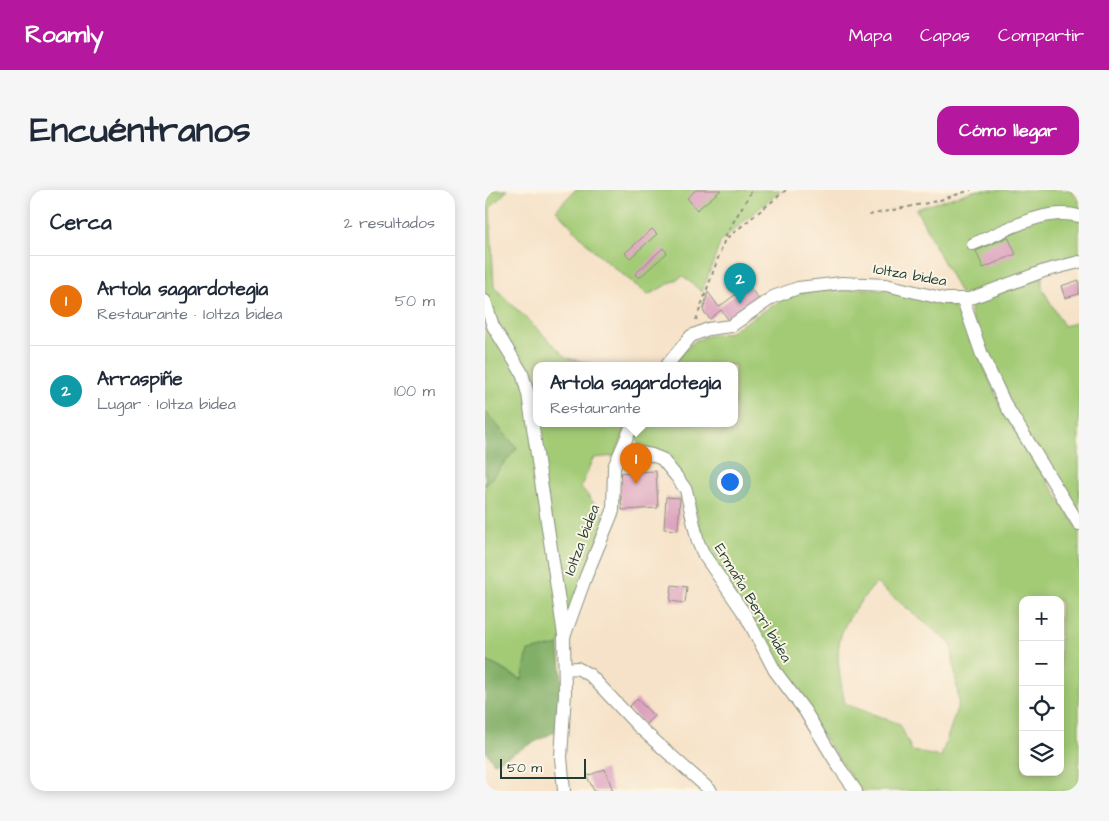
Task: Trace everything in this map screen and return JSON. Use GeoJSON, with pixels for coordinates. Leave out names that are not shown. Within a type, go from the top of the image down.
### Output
{"type":"FeatureCollection","features":[{"type":"Feature","properties":{"kind":"street"},"geometry":{"type":"LineString","coordinates":[[973,244],[1044,215],[1063,212],[1079,216]]}},
{"type":"Feature","properties":{"kind":"street","name":"Ioltza bidea"},"geometry":{"type":"LineString","coordinates":[[691,336],[708,329],[731,326],[773,297],[798,288],[842,283],[887,284],[945,299],[963,300],[1044,271],[1079,262]]}},
{"type":"Feature","properties":{"kind":"street","name":"Ioltza bidea"},"geometry":{"type":"LineString","coordinates":[[963,300],[982,355],[1005,404],[1039,462],[1056,484],[1079,524]]}},
{"type":"Feature","properties":{"kind":"street"},"geometry":{"type":"LineString","coordinates":[[485,301],[493,326],[522,373],[528,394],[564,637]]}},
{"type":"Feature","properties":{"kind":"street"},"geometry":{"type":"LineString","coordinates":[[669,362],[691,336]]}},
{"type":"Feature","properties":{"kind":"street","name":"Ioltza bidea"},"geometry":{"type":"LineString","coordinates":[[564,791],[561,757],[566,669],[564,637],[585,576],[613,510],[614,467],[631,427]]}},
{"type":"Feature","properties":{"kind":"street","name":"Ermaña Berri bidea"},"geometry":{"type":"LineString","coordinates":[[622,450],[652,455],[662,459],[686,490],[697,542],[746,616],[775,672],[809,716],[839,767],[856,791]]}},
{"type":"Feature","properties":{"kind":"street"},"geometry":{"type":"LineString","coordinates":[[566,669],[577,668],[590,674],[638,726],[711,791]]}},
{"type":"Feature","properties":{"kind":"path"},"geometry":{"type":"LineString","coordinates":[[691,336],[725,240],[752,190]]}},
{"type":"Feature","properties":{"kind":"path"},"geometry":{"type":"LineString","coordinates":[[725,240],[786,190]]}},
{"type":"Feature","properties":{"kind":"path"},"geometry":{"type":"LineString","coordinates":[[869,215],[937,201],[971,190]]}},
{"type":"Feature","properties":{"kind":"path"},"geometry":{"type":"LineString","coordinates":[[1074,190],[1079,196]]}},
{"type":"Feature","properties":{"kind":"green space"},"geometry":{"type":"Polygon","coordinates":[[[485,190],[508,190],[490,208],[494,287],[567,358],[585,362],[533,362],[533,427],[626,427],[615,456],[593,458],[581,487],[606,518],[559,645],[523,680],[485,660],[485,486],[517,448],[485,411],[485,190]]]}},
{"type":"Feature","properties":{"kind":"green space"},"geometry":{"type":"Polygon","coordinates":[[[575,190],[781,190],[721,241],[702,292],[683,276],[648,295],[596,253],[556,210],[575,190]]]}},
{"type":"Feature","properties":{"kind":"green space"},"geometry":{"type":"Polygon","coordinates":[[[977,190],[1070,190],[1079,200],[1079,257],[1049,264],[991,287],[961,295],[916,209],[977,190]]]}},
{"type":"Feature","properties":{"kind":"green space"},"geometry":{"type":"Polygon","coordinates":[[[1042,276],[1042,288],[1064,326],[1079,321],[1079,518],[1006,401],[970,314],[971,302],[1042,276]]]}},
{"type":"Feature","properties":{"kind":"green space"},"geometry":{"type":"Polygon","coordinates":[[[852,288],[894,291],[937,300],[960,312],[1005,415],[1079,530],[1079,791],[861,791],[785,681],[704,546],[692,490],[660,452],[639,445],[634,434],[637,427],[738,427],[738,362],[676,362],[683,352],[695,341],[707,336],[728,333],[793,293],[852,288]],[[876,583],[852,614],[840,638],[838,651],[839,665],[845,704],[900,724],[912,751],[941,757],[959,702],[951,644],[876,583]]]}},
{"type":"Feature","properties":{"kind":"green space"},"geometry":{"type":"Polygon","coordinates":[[[485,411],[517,448],[485,486],[485,411]]]}},
{"type":"Feature","properties":{"kind":"green space"},"geometry":{"type":"Polygon","coordinates":[[[559,645],[562,682],[556,731],[494,763],[485,750],[485,660],[522,680],[528,651],[559,645]]]}},
{"type":"Feature","properties":{"kind":"building"},"geometry":{"type":"Polygon","coordinates":[[[696,190],[721,190],[697,210],[687,198],[696,190]]]}},
{"type":"Feature","properties":{"kind":"building"},"geometry":{"type":"Polygon","coordinates":[[[652,229],[657,234],[630,258],[625,253],[652,229]]]}},
{"type":"Feature","properties":{"kind":"building"},"geometry":{"type":"Polygon","coordinates":[[[1008,237],[1016,254],[983,268],[976,251],[1008,237]]]}},
{"type":"Feature","properties":{"kind":"building"},"geometry":{"type":"Polygon","coordinates":[[[663,248],[667,253],[639,278],[635,274],[663,248]]]}},
{"type":"Feature","properties":{"kind":"building"},"geometry":{"type":"Polygon","coordinates":[[[1079,280],[1079,294],[1065,298],[1061,286],[1079,280]]]}},
{"type":"Feature","properties":{"kind":"building"},"geometry":{"type":"Polygon","coordinates":[[[748,285],[761,302],[731,323],[721,310],[710,319],[703,311],[708,292],[719,307],[748,285]]]}},
{"type":"Feature","properties":{"kind":"building"},"geometry":{"type":"Polygon","coordinates":[[[656,471],[658,508],[622,510],[621,496],[616,496],[615,473],[656,471]]]}},
{"type":"Feature","properties":{"kind":"building"},"geometry":{"type":"Polygon","coordinates":[[[666,497],[680,498],[678,530],[664,529],[666,497]]]}},
{"type":"Feature","properties":{"kind":"building"},"geometry":{"type":"Polygon","coordinates":[[[672,585],[687,587],[685,603],[670,601],[672,585]]]}},
{"type":"Feature","properties":{"kind":"building"},"geometry":{"type":"Polygon","coordinates":[[[637,699],[654,716],[645,725],[628,708],[637,699]]]}},
{"type":"Feature","properties":{"kind":"building"},"geometry":{"type":"Polygon","coordinates":[[[605,769],[613,791],[594,791],[587,776],[605,769]]]}},
{"type":"Feature","properties":{"kind":"place","name":"Arraspiñe"},"geometry":{"type":"Point","coordinates":[740,304]}},
{"type":"Feature","properties":{"kind":"place","name":"Artola sagardotegia"},"geometry":{"type":"Point","coordinates":[636,484]}}]}
